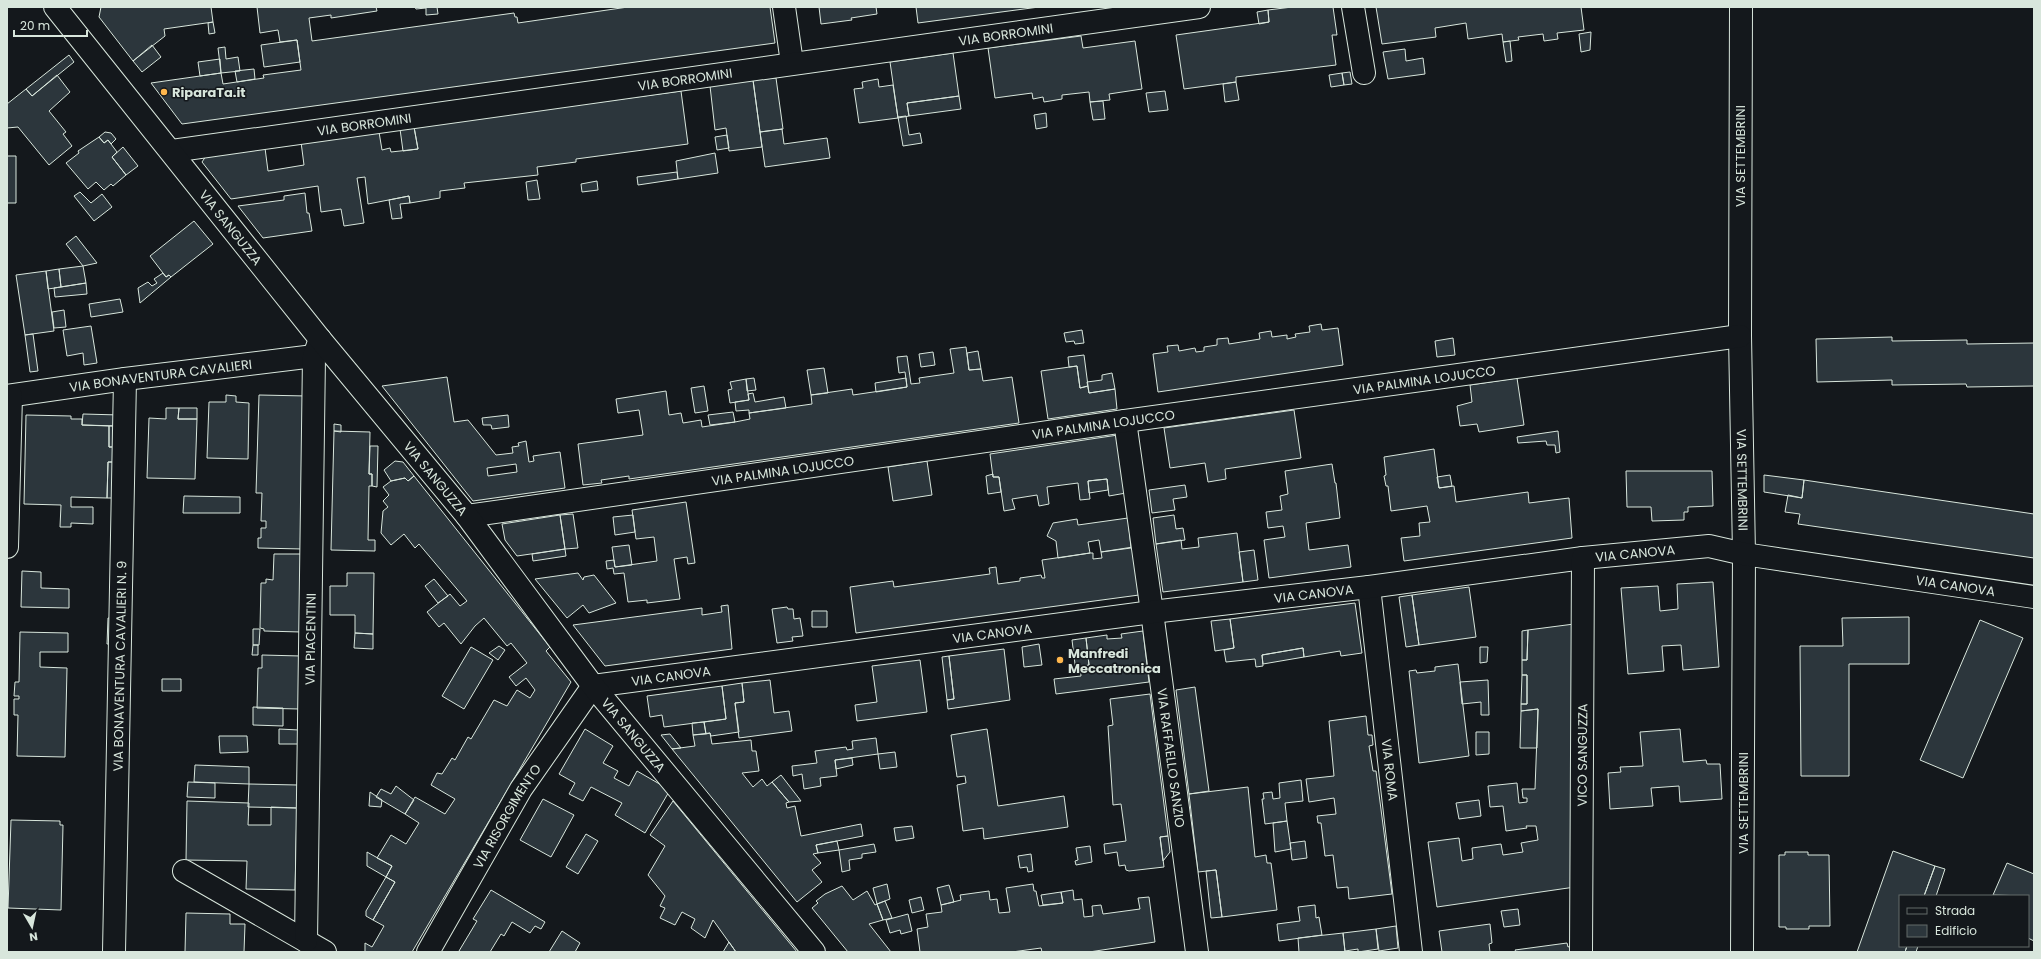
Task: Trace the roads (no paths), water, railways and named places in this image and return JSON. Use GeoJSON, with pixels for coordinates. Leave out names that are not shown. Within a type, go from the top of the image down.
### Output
{"type":"FeatureCollection","features":[{"type":"Feature","properties":{"kind":"street","name":"VIA SANGUZZA"},"geometry":{"type":"LineString","coordinates":[[55,7],[172,151],[317,348],[467,516],[593,686],[814,952]]}},
{"type":"Feature","properties":{"kind":"street"},"geometry":{"type":"LineString","coordinates":[[784,7],[792,63]]}},
{"type":"Feature","properties":{"kind":"street","name":"VIA BORROMINI"},"geometry":{"type":"LineString","coordinates":[[172,151],[1199,7]]}},
{"type":"Feature","properties":{"kind":"street"},"geometry":{"type":"LineString","coordinates":[[1354,7],[1364,73]]}},
{"type":"Feature","properties":{"kind":"street","name":"VIA SETTEMBRINI"},"geometry":{"type":"LineString","coordinates":[[1741,7],[1740,336],[1744,554],[1742,952]]}},
{"type":"Feature","properties":{"kind":"street","name":"VIA PALMINA LOJUCCO"},"geometry":{"type":"LineString","coordinates":[[467,516],[1125,421],[1740,336]]}},
{"type":"Feature","properties":{"kind":"street","name":"VIA BONAVENTURA CAVALIERI"},"geometry":{"type":"LineString","coordinates":[[9,396],[317,348]]}},
{"type":"Feature","properties":{"kind":"street","name":"VIA PIACENTINI"},"geometry":{"type":"LineString","coordinates":[[306,941],[317,348]]}},
{"type":"Feature","properties":{"kind":"street","name":"VIA BONAVENTURA CAVALIERI N. 9"},"geometry":{"type":"LineString","coordinates":[[114,952],[125,379]]}},
{"type":"Feature","properties":{"kind":"street"},"geometry":{"type":"LineString","coordinates":[[7,547],[9,396]]}},
{"type":"Feature","properties":{"kind":"street","name":"VIA RAFFAELLO SANZIO"},"geometry":{"type":"LineString","coordinates":[[1125,421],[1197,952]]}},
{"type":"Feature","properties":{"kind":"street","name":"VIA CANOVA"},"geometry":{"type":"LineString","coordinates":[[593,686],[1152,612],[1369,588],[1583,558],[1709,546],[1744,554],[2034,597]]}},
{"type":"Feature","properties":{"kind":"street","name":"VICO SANGUZZA"},"geometry":{"type":"LineString","coordinates":[[1581,952],[1583,558]]}},
{"type":"Feature","properties":{"kind":"street","name":"VIA ROMA"},"geometry":{"type":"LineString","coordinates":[[1369,588],[1411,952]]}},
{"type":"Feature","properties":{"kind":"street","name":"VIA RISORGIMENTO"},"geometry":{"type":"LineString","coordinates":[[428,952],[521,789],[593,686]]}},
{"type":"Feature","properties":{"kind":"street"},"geometry":{"type":"LineString","coordinates":[[184,871],[325,952]]}},
{"type":"Feature","properties":{"kind":"place","name":"RiparaTa.it"},"geometry":{"type":"Point","coordinates":[164,92]}},
{"type":"Feature","properties":{"kind":"place","name":"Manfredi Meccatronica"},"geometry":{"type":"Point","coordinates":[1060,660]}}]}
